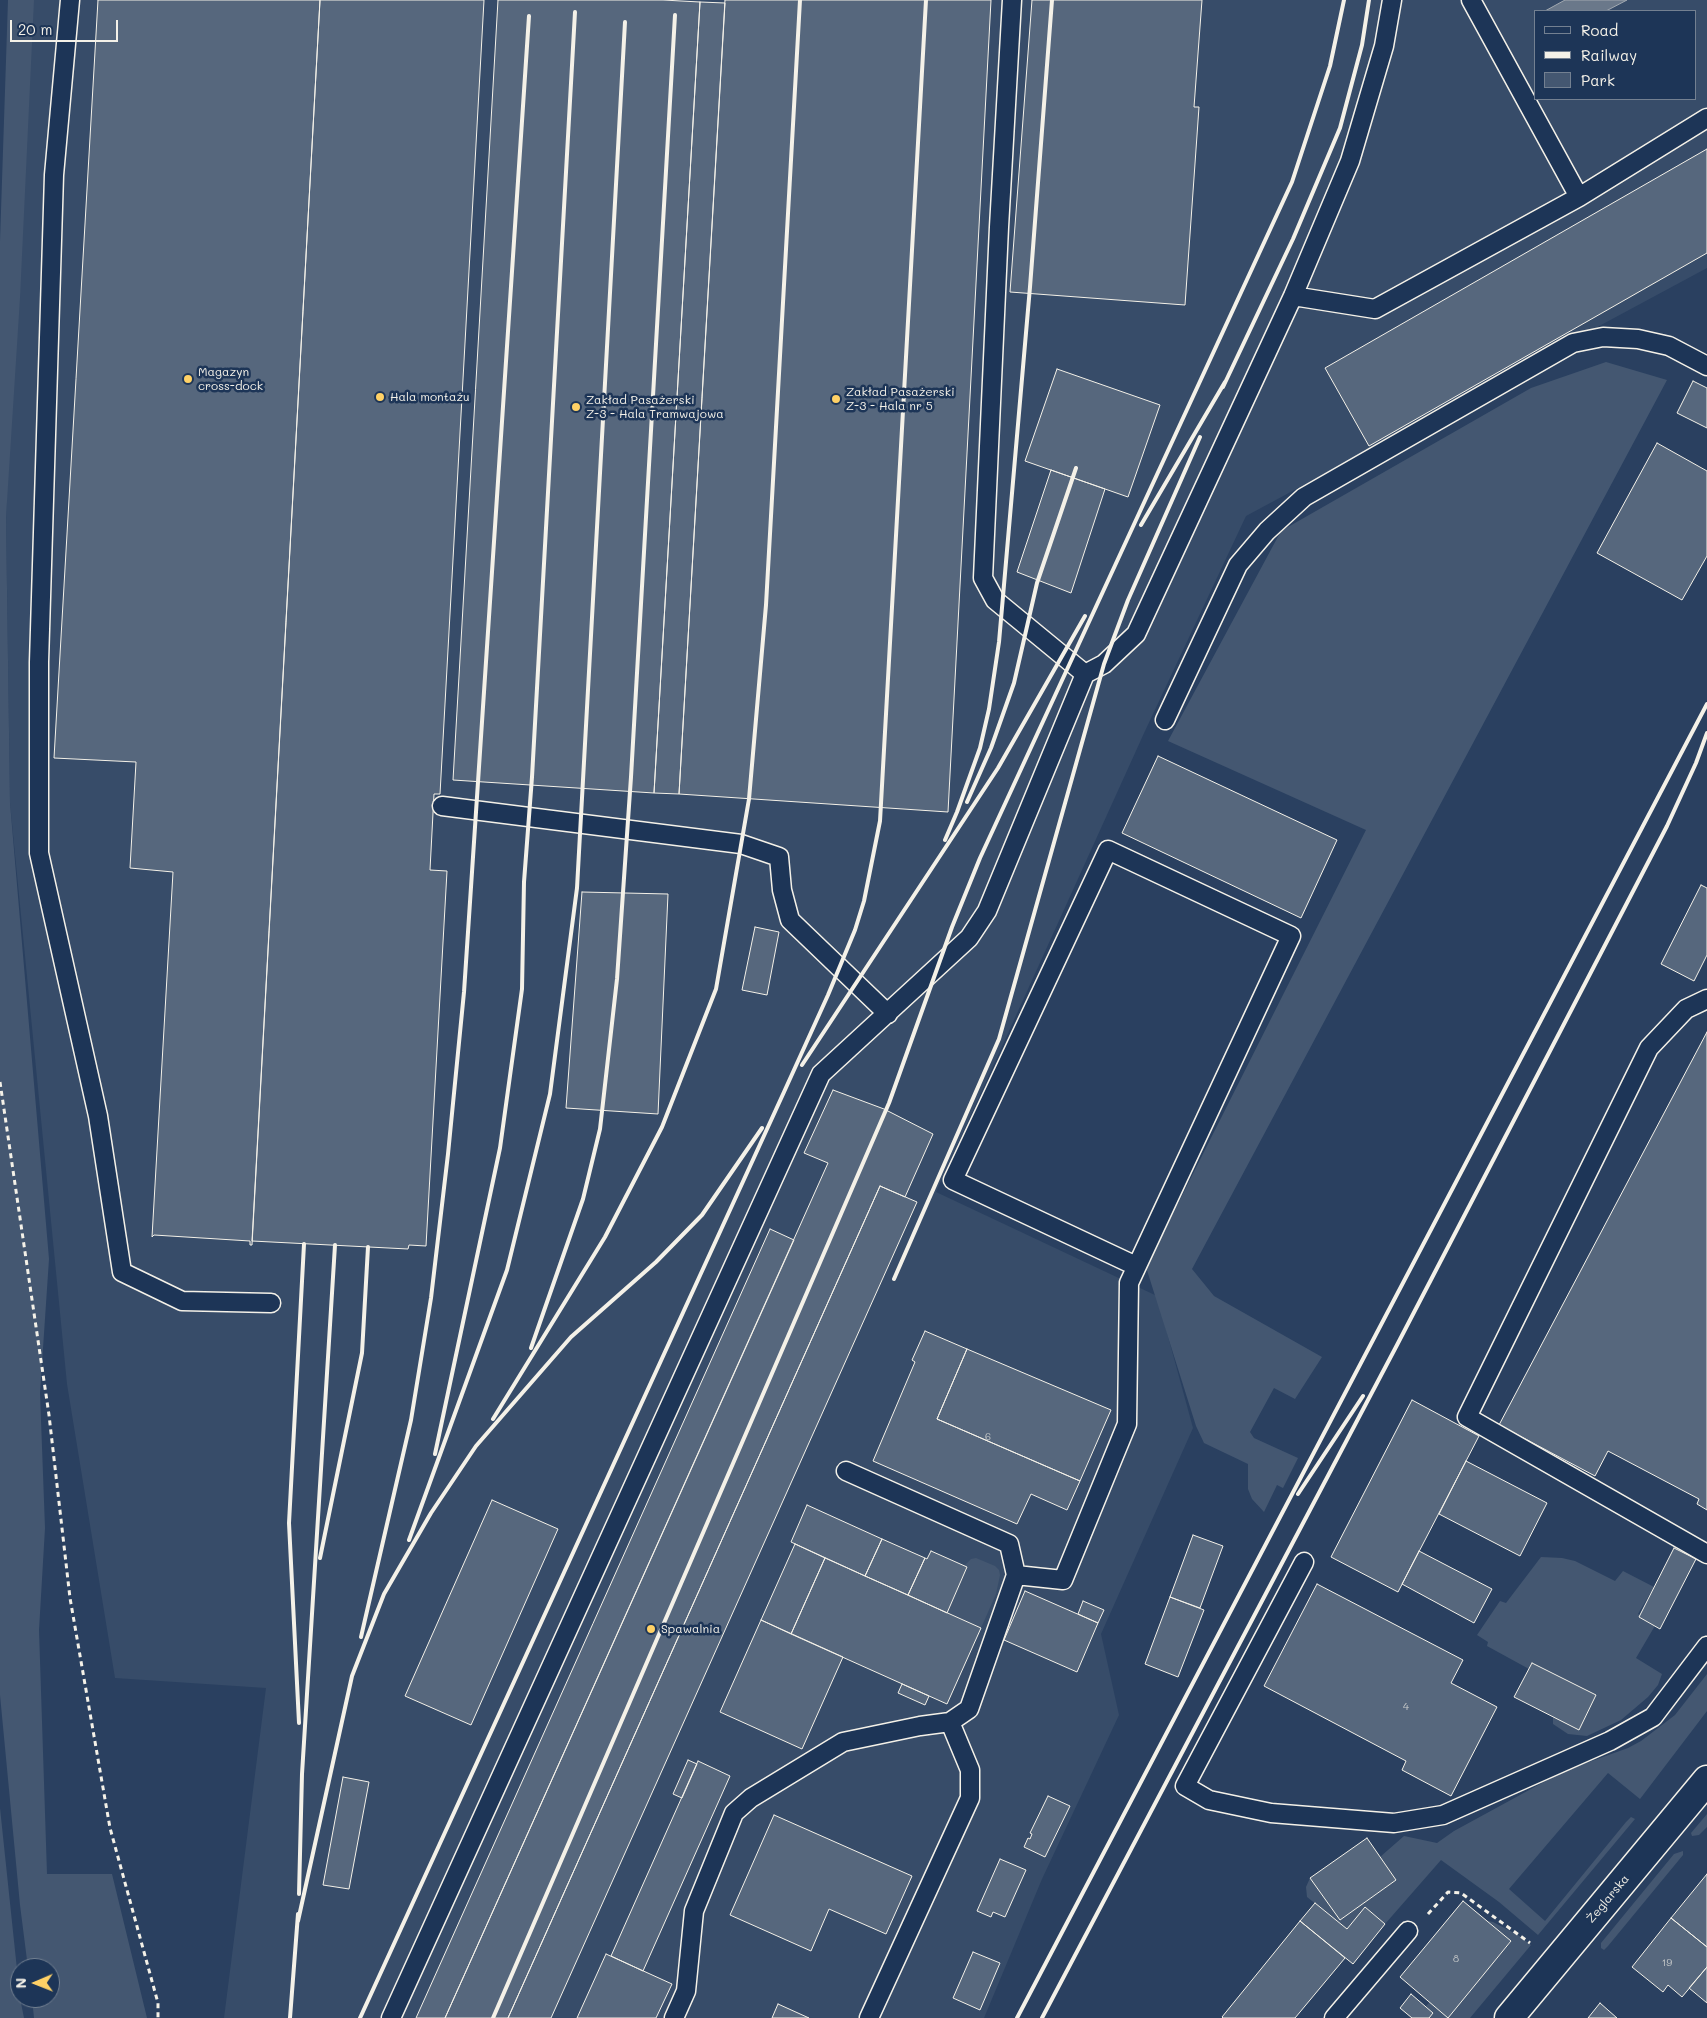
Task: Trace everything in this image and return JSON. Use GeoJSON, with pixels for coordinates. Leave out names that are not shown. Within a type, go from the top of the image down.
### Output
{"type":"FeatureCollection","features":[{"type":"Feature","properties":{"kind":"street","name":"Żeglarska"},"geometry":{"type":"LineString","coordinates":[[1509,2018],[1707,1780]]}},
{"type":"Feature","properties":{"kind":"lane"},"geometry":{"type":"LineString","coordinates":[[70,0],[54,185],[39,662],[40,852],[98,1116],[122,1272],[182,1301],[271,1303]]}},
{"type":"Feature","properties":{"kind":"lane"},"geometry":{"type":"LineString","coordinates":[[1012,0],[999,227],[983,578],[994,600],[1085,674]]}},
{"type":"Feature","properties":{"kind":"lane"},"geometry":{"type":"LineString","coordinates":[[391,2018],[822,1074],[969,938],[987,911],[1085,674],[1104,664],[1136,634],[1293,296],[1350,161],[1384,46],[1392,0]]}},
{"type":"Feature","properties":{"kind":"lane"},"geometry":{"type":"LineString","coordinates":[[1471,0],[1579,197]]}},
{"type":"Feature","properties":{"kind":"lane"},"geometry":{"type":"LineString","coordinates":[[1293,296],[1375,309],[1579,197],[1707,118]]}},
{"type":"Feature","properties":{"kind":"lane"},"geometry":{"type":"LineString","coordinates":[[1165,720],[1238,566],[1266,531],[1304,497],[1573,343],[1603,337],[1638,339],[1669,346],[1707,366]]}},
{"type":"Feature","properties":{"kind":"lane"},"geometry":{"type":"LineString","coordinates":[[442,806],[741,844],[779,857],[782,890],[790,920],[888,1014]]}},
{"type":"Feature","properties":{"kind":"lane"},"geometry":{"type":"LineString","coordinates":[[1016,1575],[1063,1580],[1127,1424],[1129,1283],[1291,936],[1108,850],[953,1180],[1136,1266]]}},
{"type":"Feature","properties":{"kind":"lane"},"geometry":{"type":"LineString","coordinates":[[1707,999],[1686,1009],[1649,1048],[1467,1417],[1707,1554]]}},
{"type":"Feature","properties":{"kind":"lane"},"geometry":{"type":"LineString","coordinates":[[674,2018],[686,1991],[694,1911],[734,1813],[751,1798],[843,1742],[920,1726],[950,1722],[970,1709],[1016,1575],[1009,1544],[846,1471]]}},
{"type":"Feature","properties":{"kind":"lane"},"geometry":{"type":"LineString","coordinates":[[1304,1562],[1184,1786],[1209,1800],[1271,1814],[1394,1823],[1443,1815],[1610,1741],[1653,1717],[1707,1646]]}},
{"type":"Feature","properties":{"kind":"lane"},"geometry":{"type":"LineString","coordinates":[[869,2018],[970,1798],[970,1770],[950,1722]]}},
{"type":"Feature","properties":{"kind":"lane"},"geometry":{"type":"LineString","coordinates":[[1334,2018],[1408,1931]]}},
{"type":"Feature","properties":{"kind":"path"},"geometry":{"type":"LineString","coordinates":[[0,1082],[49,1414],[70,1598],[110,1828],[158,2003],[158,2018]]}},
{"type":"Feature","properties":{"kind":"path"},"geometry":{"type":"LineString","coordinates":[[1408,1931],[1426,1916],[1448,1892],[1461,1893],[1556,1961]]}},
{"type":"Feature","properties":{"kind":"shaded area"},"geometry":{"type":"Polygon","coordinates":[[[20,0],[1707,0],[1707,268],[1246,516],[1145,731],[936,1192],[1157,1296],[1193,1428],[1101,1634],[1119,1715],[1042,1879],[984,2018],[224,2018],[266,1688],[115,1678],[67,1384],[10,803],[6,517],[20,0]]]}},
{"type":"Feature","properties":{"kind":"shaded area"},"geometry":{"type":"Polygon","coordinates":[[[1565,0],[1627,0],[1608,10],[1547,10],[1565,0]]]}},
{"type":"Feature","properties":{"kind":"green space"},"geometry":{"type":"Polygon","coordinates":[[[8,0],[34,0],[20,298],[6,517],[10,803],[49,1259],[40,1393],[45,1528],[39,1630],[47,1874],[112,1874],[147,2018],[34,2018],[33,2008],[60,2008],[60,1958],[27,1958],[0,1695],[0,241],[8,0]]]}},
{"type":"Feature","properties":{"kind":"green space"},"geometry":{"type":"Polygon","coordinates":[[[1606,362],[1667,380],[1192,1269],[1214,1296],[1322,1357],[1295,1399],[1274,1388],[1250,1432],[1254,1438],[1298,1458],[1283,1488],[1277,1485],[1264,1512],[1252,1499],[1248,1489],[1248,1464],[1204,1443],[1196,1426],[1146,1267],[1366,830],[1168,741],[1281,531],[1531,388],[1606,362]]]}},
{"type":"Feature","properties":{"kind":"green space"},"geometry":{"type":"Polygon","coordinates":[[[1541,1557],[1575,1561],[1615,1581],[1623,1571],[1654,1587],[1638,1614],[1656,1624],[1636,1658],[1662,1674],[1658,1685],[1648,1697],[1621,1720],[1587,1736],[1568,1734],[1553,1724],[1553,1716],[1579,1730],[1596,1695],[1532,1663],[1529,1669],[1487,1646],[1488,1642],[1477,1635],[1500,1601],[1506,1603],[1541,1557]]]}},
{"type":"Feature","properties":{"kind":"green space"},"geometry":{"type":"Polygon","coordinates":[[[976,1558],[995,1566],[999,1570],[1000,1575],[996,1594],[981,1628],[947,1613],[967,1567],[964,1566],[971,1559],[976,1558]]]}},
{"type":"Feature","properties":{"kind":"green space"},"geometry":{"type":"Polygon","coordinates":[[[1707,1674],[1707,1711],[1640,1799],[1608,1773],[1509,1889],[1545,1921],[1626,1822],[1631,1817],[1635,1819],[1538,1935],[1499,1902],[1441,1860],[1385,1924],[1365,1908],[1347,1929],[1307,1897],[1306,1887],[1310,1878],[1340,1920],[1396,1880],[1380,1857],[1404,1836],[1437,1843],[1454,1831],[1564,1771],[1628,1748],[1641,1741],[1675,1715],[1707,1674]]]}},
{"type":"Feature","properties":{"kind":"green space"},"geometry":{"type":"Polygon","coordinates":[[[0,1808],[16,1958],[10,1958],[10,2008],[22,2008],[24,2018],[0,2018],[0,1808]]]}},
{"type":"Feature","properties":{"kind":"green space"},"geometry":{"type":"Polygon","coordinates":[[[1707,1814],[1707,1827],[1699,1835],[1692,1836],[1691,1833],[1707,1814]]]}},
{"type":"Feature","properties":{"kind":"green space"},"geometry":{"type":"Polygon","coordinates":[[[1683,1851],[1683,1855],[1608,1946],[1604,1950],[1601,1948],[1601,1943],[1674,1854],[1683,1851]]]}},
{"type":"Feature","properties":{"kind":"green space"},"geometry":{"type":"Polygon","coordinates":[[[1488,1921],[1518,1935],[1531,1945],[1470,2018],[1429,2018],[1433,2013],[1426,2006],[1430,2002],[1448,2017],[1511,1942],[1488,1921]]]}},
{"type":"Feature","properties":{"kind":"building","name":"Magazyn cross-dock"},"geometry":{"type":"Polygon","coordinates":[[[98,0],[320,0],[252,1245],[250,1245],[250,1241],[154,1235],[152,1237],[173,872],[130,868],[136,762],[54,758],[98,0]]]}},
{"type":"Feature","properties":{"kind":"building","name":"Hala montażu"},"geometry":{"type":"Polygon","coordinates":[[[320,0],[484,0],[440,794],[434,794],[430,870],[447,871],[426,1246],[409,1245],[408,1249],[252,1241],[320,0]]]}},
{"type":"Feature","properties":{"kind":"building","name":"Zakład Pasażerski Z-3 - Hala Tramwajowa"},"geometry":{"type":"Polygon","coordinates":[[[498,0],[663,0],[700,2],[654,793],[453,780],[498,0]]]}},
{"type":"Feature","properties":{"kind":"building","name":"Zakład Pasażerski Z-3 - Hala nr 5"},"geometry":{"type":"Polygon","coordinates":[[[725,0],[991,0],[948,812],[679,794],[725,0]]]}},
{"type":"Feature","properties":{"kind":"building"},"geometry":{"type":"Polygon","coordinates":[[[1032,0],[1202,0],[1194,107],[1199,107],[1185,305],[1010,292],[1032,0]]]}},
{"type":"Feature","properties":{"kind":"building"},"geometry":{"type":"Polygon","coordinates":[[[700,2],[725,3],[679,794],[654,793],[700,2]]]}},
{"type":"Feature","properties":{"kind":"building"},"geometry":{"type":"Polygon","coordinates":[[[1707,149],[1707,253],[1369,446],[1325,368],[1707,149]]]}},
{"type":"Feature","properties":{"kind":"building"},"geometry":{"type":"Polygon","coordinates":[[[1057,369],[1160,405],[1128,497],[1025,461],[1057,369]]]}},
{"type":"Feature","properties":{"kind":"building"},"geometry":{"type":"Polygon","coordinates":[[[1693,381],[1707,388],[1707,428],[1677,413],[1693,381]]]}},
{"type":"Feature","properties":{"kind":"building"},"geometry":{"type":"Polygon","coordinates":[[[1657,443],[1707,471],[1707,556],[1682,600],[1597,553],[1657,443]]]}},
{"type":"Feature","properties":{"kind":"building"},"geometry":{"type":"Polygon","coordinates":[[[1051,470],[1105,489],[1071,593],[1017,572],[1051,470]]]}},
{"type":"Feature","properties":{"kind":"building"},"geometry":{"type":"Polygon","coordinates":[[[1158,756],[1337,840],[1301,918],[1122,833],[1158,756]]]}},
{"type":"Feature","properties":{"kind":"building"},"geometry":{"type":"Polygon","coordinates":[[[1701,885],[1707,888],[1707,955],[1694,981],[1661,964],[1701,885]]]}},
{"type":"Feature","properties":{"kind":"building"},"geometry":{"type":"Polygon","coordinates":[[[582,892],[668,894],[658,1114],[566,1108],[582,892]]]}},
{"type":"Feature","properties":{"kind":"building"},"geometry":{"type":"Polygon","coordinates":[[[755,927],[779,932],[767,995],[742,990],[755,927]]]}},
{"type":"Feature","properties":{"kind":"building"},"geometry":{"type":"Polygon","coordinates":[[[1707,1032],[1707,1510],[1697,1504],[1699,1499],[1608,1451],[1595,1476],[1499,1425],[1707,1032]]]}},
{"type":"Feature","properties":{"kind":"building","name":"Spawalnia"},"geometry":{"type":"Polygon","coordinates":[[[833,1090],[884,1109],[933,1134],[905,1197],[880,1186],[508,2018],[445,2018],[828,1163],[804,1153],[833,1090]]]}},
{"type":"Feature","properties":{"kind":"building"},"geometry":{"type":"Polygon","coordinates":[[[880,1186],[917,1202],[551,2018],[508,2018],[880,1186]]]}},
{"type":"Feature","properties":{"kind":"building"},"geometry":{"type":"Polygon","coordinates":[[[770,1229],[794,1240],[445,2018],[416,2018],[770,1229]]]}},
{"type":"Feature","properties":{"kind":"building"},"geometry":{"type":"Polygon","coordinates":[[[925,1331],[967,1349],[937,1419],[1080,1481],[1067,1510],[1031,1494],[1017,1524],[873,1461],[915,1362],[912,1360],[925,1331]]]}},
{"type":"Feature","properties":{"kind":"building"},"geometry":{"type":"Polygon","coordinates":[[[967,1349],[1111,1410],[1080,1481],[937,1419],[967,1349]]]}},
{"type":"Feature","properties":{"kind":"building"},"geometry":{"type":"Polygon","coordinates":[[[1412,1400],[1479,1436],[1398,1592],[1331,1557],[1412,1400]]]}},
{"type":"Feature","properties":{"kind":"building"},"geometry":{"type":"Polygon","coordinates":[[[1466,1461],[1547,1503],[1520,1556],[1439,1514],[1466,1461]]]}},
{"type":"Feature","properties":{"kind":"building"},"geometry":{"type":"Polygon","coordinates":[[[492,1500],[558,1529],[471,1725],[405,1696],[492,1500]]]}},
{"type":"Feature","properties":{"kind":"building"},"geometry":{"type":"Polygon","coordinates":[[[807,1505],[882,1539],[865,1576],[791,1542],[807,1505]]]}},
{"type":"Feature","properties":{"kind":"building"},"geometry":{"type":"Polygon","coordinates":[[[1193,1535],[1223,1546],[1200,1608],[1170,1597],[1193,1535]]]}},
{"type":"Feature","properties":{"kind":"building"},"geometry":{"type":"Polygon","coordinates":[[[882,1539],[925,1558],[908,1595],[865,1576],[882,1539]]]}},
{"type":"Feature","properties":{"kind":"building"},"geometry":{"type":"Polygon","coordinates":[[[795,1544],[825,1558],[791,1634],[761,1620],[795,1544]]]}},
{"type":"Feature","properties":{"kind":"building"},"geometry":{"type":"Polygon","coordinates":[[[1674,1548],[1696,1559],[1660,1629],[1639,1617],[1674,1548]]]}},
{"type":"Feature","properties":{"kind":"building"},"geometry":{"type":"Polygon","coordinates":[[[931,1551],[967,1567],[947,1613],[908,1595],[925,1558],[927,1559],[931,1551]]]}},
{"type":"Feature","properties":{"kind":"building"},"geometry":{"type":"Polygon","coordinates":[[[1419,1551],[1492,1589],[1474,1623],[1402,1584],[1419,1551]]]}},
{"type":"Feature","properties":{"kind":"building"},"geometry":{"type":"Polygon","coordinates":[[[825,1558],[981,1628],[947,1704],[791,1634],[825,1558]]]}},
{"type":"Feature","properties":{"kind":"building"},"geometry":{"type":"Polygon","coordinates":[[[1317,1584],[1463,1660],[1451,1683],[1497,1707],[1451,1796],[1402,1770],[1406,1761],[1264,1686],[1317,1584]]]}},
{"type":"Feature","properties":{"kind":"building"},"geometry":{"type":"Polygon","coordinates":[[[1025,1591],[1098,1623],[1077,1672],[1004,1640],[1025,1591]]]}},
{"type":"Feature","properties":{"kind":"building"},"geometry":{"type":"Polygon","coordinates":[[[1170,1597],[1204,1610],[1178,1677],[1145,1664],[1170,1597]]]}},
{"type":"Feature","properties":{"kind":"building"},"geometry":{"type":"Polygon","coordinates":[[[1083,1601],[1104,1610],[1098,1623],[1078,1614],[1083,1601]]]}},
{"type":"Feature","properties":{"kind":"building"},"geometry":{"type":"Polygon","coordinates":[[[761,1620],[843,1657],[802,1749],[720,1712],[761,1620]]]}},
{"type":"Feature","properties":{"kind":"building"},"geometry":{"type":"Polygon","coordinates":[[[1532,1663],[1596,1695],[1579,1730],[1514,1697],[1532,1663]]]}},
{"type":"Feature","properties":{"kind":"building"},"geometry":{"type":"Polygon","coordinates":[[[902,1684],[929,1696],[925,1705],[898,1693],[902,1684]]]}},
{"type":"Feature","properties":{"kind":"building"},"geometry":{"type":"Polygon","coordinates":[[[688,1760],[697,1764],[682,1798],[673,1794],[688,1760]]]}},
{"type":"Feature","properties":{"kind":"building"},"geometry":{"type":"Polygon","coordinates":[[[698,1761],[730,1776],[643,1971],[611,1956],[698,1761]]]}},
{"type":"Feature","properties":{"kind":"building"},"geometry":{"type":"Polygon","coordinates":[[[343,1777],[369,1782],[349,1889],[323,1885],[343,1777]]]}},
{"type":"Feature","properties":{"kind":"building"},"geometry":{"type":"Polygon","coordinates":[[[1048,1796],[1070,1806],[1045,1857],[1024,1847],[1028,1838],[1030,1839],[1032,1834],[1030,1833],[1048,1796]]]}},
{"type":"Feature","properties":{"kind":"building"},"geometry":{"type":"Polygon","coordinates":[[[774,1815],[912,1876],[886,1934],[829,1909],[811,1951],[730,1915],[774,1815]]]}},
{"type":"Feature","properties":{"kind":"building"},"geometry":{"type":"Polygon","coordinates":[[[1367,1838],[1396,1880],[1340,1920],[1310,1878],[1367,1838]]]}},
{"type":"Feature","properties":{"kind":"building"},"geometry":{"type":"Polygon","coordinates":[[[1000,1859],[1026,1870],[1005,1917],[993,1912],[991,1917],[977,1911],[1000,1859]]]}},
{"type":"Feature","properties":{"kind":"building"},"geometry":{"type":"Polygon","coordinates":[[[1707,1874],[1707,1947],[1671,1918],[1707,1874]]]}},
{"type":"Feature","properties":{"kind":"building"},"geometry":{"type":"Polygon","coordinates":[[[1463,1901],[1511,1941],[1448,2018],[1400,1977],[1463,1901]]]}},
{"type":"Feature","properties":{"kind":"building"},"geometry":{"type":"Polygon","coordinates":[[[1315,1903],[1347,1929],[1365,1907],[1385,1924],[1353,1964],[1300,1921],[1315,1903]]]}},
{"type":"Feature","properties":{"kind":"building"},"geometry":{"type":"Polygon","coordinates":[[[1671,1918],[1707,1947],[1707,1967],[1682,1997],[1668,1985],[1663,1992],[1632,1967],[1671,1918]]]}},
{"type":"Feature","properties":{"kind":"building"},"geometry":{"type":"Polygon","coordinates":[[[1300,1921],[1345,1958],[1295,2018],[1223,2018],[1222,2017],[1300,1921]]]}},
{"type":"Feature","properties":{"kind":"building"},"geometry":{"type":"Polygon","coordinates":[[[973,1952],[1000,1963],[980,2010],[953,1998],[973,1952]]]}},
{"type":"Feature","properties":{"kind":"building"},"geometry":{"type":"Polygon","coordinates":[[[606,1954],[672,1984],[656,2018],[577,2018],[606,1954]]]}},
{"type":"Feature","properties":{"kind":"building"},"geometry":{"type":"Polygon","coordinates":[[[1707,1967],[1707,2003],[1689,1988],[1707,1967]]]}},
{"type":"Feature","properties":{"kind":"building"},"geometry":{"type":"Polygon","coordinates":[[[1411,1994],[1433,2013],[1429,2018],[1412,2018],[1400,2008],[1411,1994]]]}},
{"type":"Feature","properties":{"kind":"building"},"geometry":{"type":"Polygon","coordinates":[[[1600,2003],[1617,2018],[1588,2018],[1600,2003]]]}},
{"type":"Feature","properties":{"kind":"building"},"geometry":{"type":"Polygon","coordinates":[[[778,2004],[809,2018],[772,2018],[778,2004]]]}},
{"type":"Feature","properties":{"kind":"railway"},"geometry":{"type":"LineString","coordinates":[[493,1419],[605,1237],[662,1127],[716,989],[749,799],[766,605],[800,0]]}},
{"type":"Feature","properties":{"kind":"railway"},"geometry":{"type":"LineString","coordinates":[[360,2018],[828,995],[855,930],[864,901],[880,821],[926,0]]}},
{"type":"Feature","properties":{"kind":"railway"},"geometry":{"type":"LineString","coordinates":[[945,840],[980,748],[989,709],[999,642],[1030,287],[1052,0]]}},
{"type":"Feature","properties":{"kind":"railway"},"geometry":{"type":"LineString","coordinates":[[493,2018],[889,1103],[952,927],[980,858],[1292,182],[1330,66],[1344,0]]}},
{"type":"Feature","properties":{"kind":"railway"},"geometry":{"type":"LineString","coordinates":[[1223,387],[1293,239],[1340,128],[1362,45],[1369,0]]}},
{"type":"Feature","properties":{"kind":"railway"},"geometry":{"type":"LineString","coordinates":[[435,1454],[500,1148],[522,989],[524,882],[532,777],[575,12]]}},
{"type":"Feature","properties":{"kind":"railway"},"geometry":{"type":"LineString","coordinates":[[531,1348],[583,1199],[600,1129],[617,979],[631,777],[675,15]]}},
{"type":"Feature","properties":{"kind":"railway"},"geometry":{"type":"LineString","coordinates":[[361,1637],[411,1420],[431,1298],[448,1154],[464,992],[529,16]]}},
{"type":"Feature","properties":{"kind":"railway"},"geometry":{"type":"LineString","coordinates":[[409,1540],[507,1270],[550,1094],[577,888],[625,22]]}},
{"type":"Feature","properties":{"kind":"railway"},"geometry":{"type":"LineString","coordinates":[[1141,525],[1225,382]]}},
{"type":"Feature","properties":{"kind":"railway"},"geometry":{"type":"LineString","coordinates":[[894,1279],[999,1039],[1104,664],[1128,600],[1200,437]]}},
{"type":"Feature","properties":{"kind":"railway"},"geometry":{"type":"LineString","coordinates":[[967,802],[991,748],[1014,683],[1037,583],[1076,468]]}},
{"type":"Feature","properties":{"kind":"railway"},"geometry":{"type":"LineString","coordinates":[[802,1065],[998,768],[1085,616]]}},
{"type":"Feature","properties":{"kind":"railway"},"geometry":{"type":"LineString","coordinates":[[1017,2018],[1707,704]]}},
{"type":"Feature","properties":{"kind":"railway"},"geometry":{"type":"LineString","coordinates":[[1042,2018],[1397,1345],[1667,826],[1696,763],[1707,733]]}},
{"type":"Feature","properties":{"kind":"railway"},"geometry":{"type":"LineString","coordinates":[[298,1921],[352,1676],[384,1594],[431,1513],[476,1446],[571,1337],[656,1262],[702,1215],[762,1128]]}},
{"type":"Feature","properties":{"kind":"railway"},"geometry":{"type":"LineString","coordinates":[[299,1723],[289,1523],[304,1244]]}},
{"type":"Feature","properties":{"kind":"railway"},"geometry":{"type":"LineString","coordinates":[[299,1894],[302,1774],[335,1245]]}},
{"type":"Feature","properties":{"kind":"railway"},"geometry":{"type":"LineString","coordinates":[[320,1558],[362,1353],[368,1247]]}},
{"type":"Feature","properties":{"kind":"railway"},"geometry":{"type":"LineString","coordinates":[[1298,1494],[1363,1396]]}},
{"type":"Feature","properties":{"kind":"railway"},"geometry":{"type":"LineString","coordinates":[[290,2018],[298,1914]]}},
{"type":"Feature","properties":{"kind":"place","name":"Magazyn cross-dock"},"geometry":{"type":"Point","coordinates":[188,379]}},
{"type":"Feature","properties":{"kind":"place","name":"Hala montażu"},"geometry":{"type":"Point","coordinates":[380,397]}},
{"type":"Feature","properties":{"kind":"place","name":"Zakład Pasażerski Z-3 - Hala nr 5"},"geometry":{"type":"Point","coordinates":[836,399]}},
{"type":"Feature","properties":{"kind":"place","name":"Zakład Pasażerski Z-3 - Hala Tramwajowa"},"geometry":{"type":"Point","coordinates":[576,407]}},
{"type":"Feature","properties":{"kind":"place","name":"Spawalnia"},"geometry":{"type":"Point","coordinates":[651,1629]}}]}
